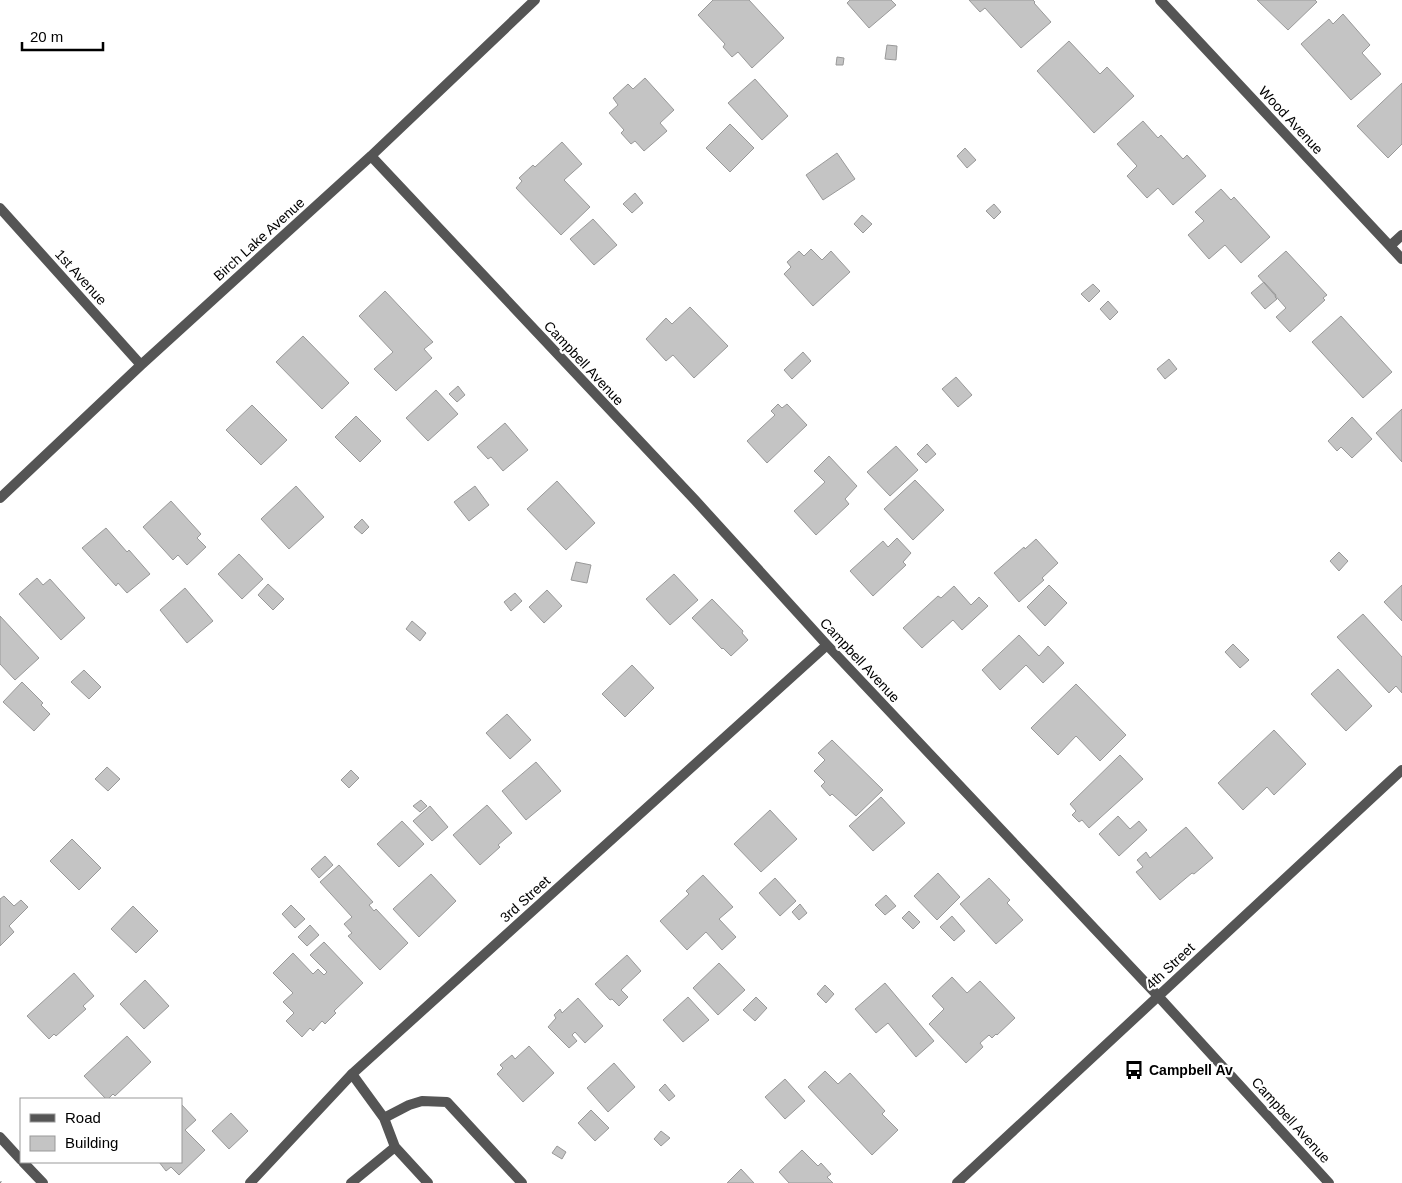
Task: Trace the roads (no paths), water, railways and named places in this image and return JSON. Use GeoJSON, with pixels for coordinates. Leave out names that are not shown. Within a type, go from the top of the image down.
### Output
{"type":"FeatureCollection","features":[{"type":"Feature","properties":{"kind":"street","name":"Birch Lake Avenue"},"geometry":{"type":"LineString","coordinates":[[0,498],[141,365],[371,156],[535,0]]}},
{"type":"Feature","properties":{"kind":"street","name":"Wood Avenue"},"geometry":{"type":"LineString","coordinates":[[1160,0],[1402,259]]}},
{"type":"Feature","properties":{"kind":"street","name":"Campbell Avenue"},"geometry":{"type":"LineString","coordinates":[[371,156],[695,500],[827,645],[1158,996],[1329,1183]]}},
{"type":"Feature","properties":{"kind":"street","name":"1st Avenue"},"geometry":{"type":"LineString","coordinates":[[0,208],[141,365]]}},
{"type":"Feature","properties":{"kind":"street"},"geometry":{"type":"LineString","coordinates":[[1390,246],[1402,235]]}},
{"type":"Feature","properties":{"kind":"street","name":"3rd Street"},"geometry":{"type":"LineString","coordinates":[[250,1183],[352,1074],[827,645]]}},
{"type":"Feature","properties":{"kind":"street","name":"4th Street"},"geometry":{"type":"LineString","coordinates":[[957,1183],[1402,770]]}},
{"type":"Feature","properties":{"kind":"street"},"geometry":{"type":"LineString","coordinates":[[352,1074],[384,1118],[395,1147],[428,1183]]}},
{"type":"Feature","properties":{"kind":"street"},"geometry":{"type":"LineString","coordinates":[[384,1118],[409,1105],[422,1101],[447,1102],[522,1183]]}},
{"type":"Feature","properties":{"kind":"street"},"geometry":{"type":"LineString","coordinates":[[0,1137],[20,1159]]}},
{"type":"Feature","properties":{"kind":"street"},"geometry":{"type":"LineString","coordinates":[[351,1183],[395,1147]]}},
{"type":"Feature","properties":{"kind":"street"},"geometry":{"type":"LineString","coordinates":[[24,1163],[43,1183]]}},
{"type":"Feature","properties":{"kind":"place","name":"Campbell Av"},"geometry":{"type":"Point","coordinates":[1134,1070]}}]}
